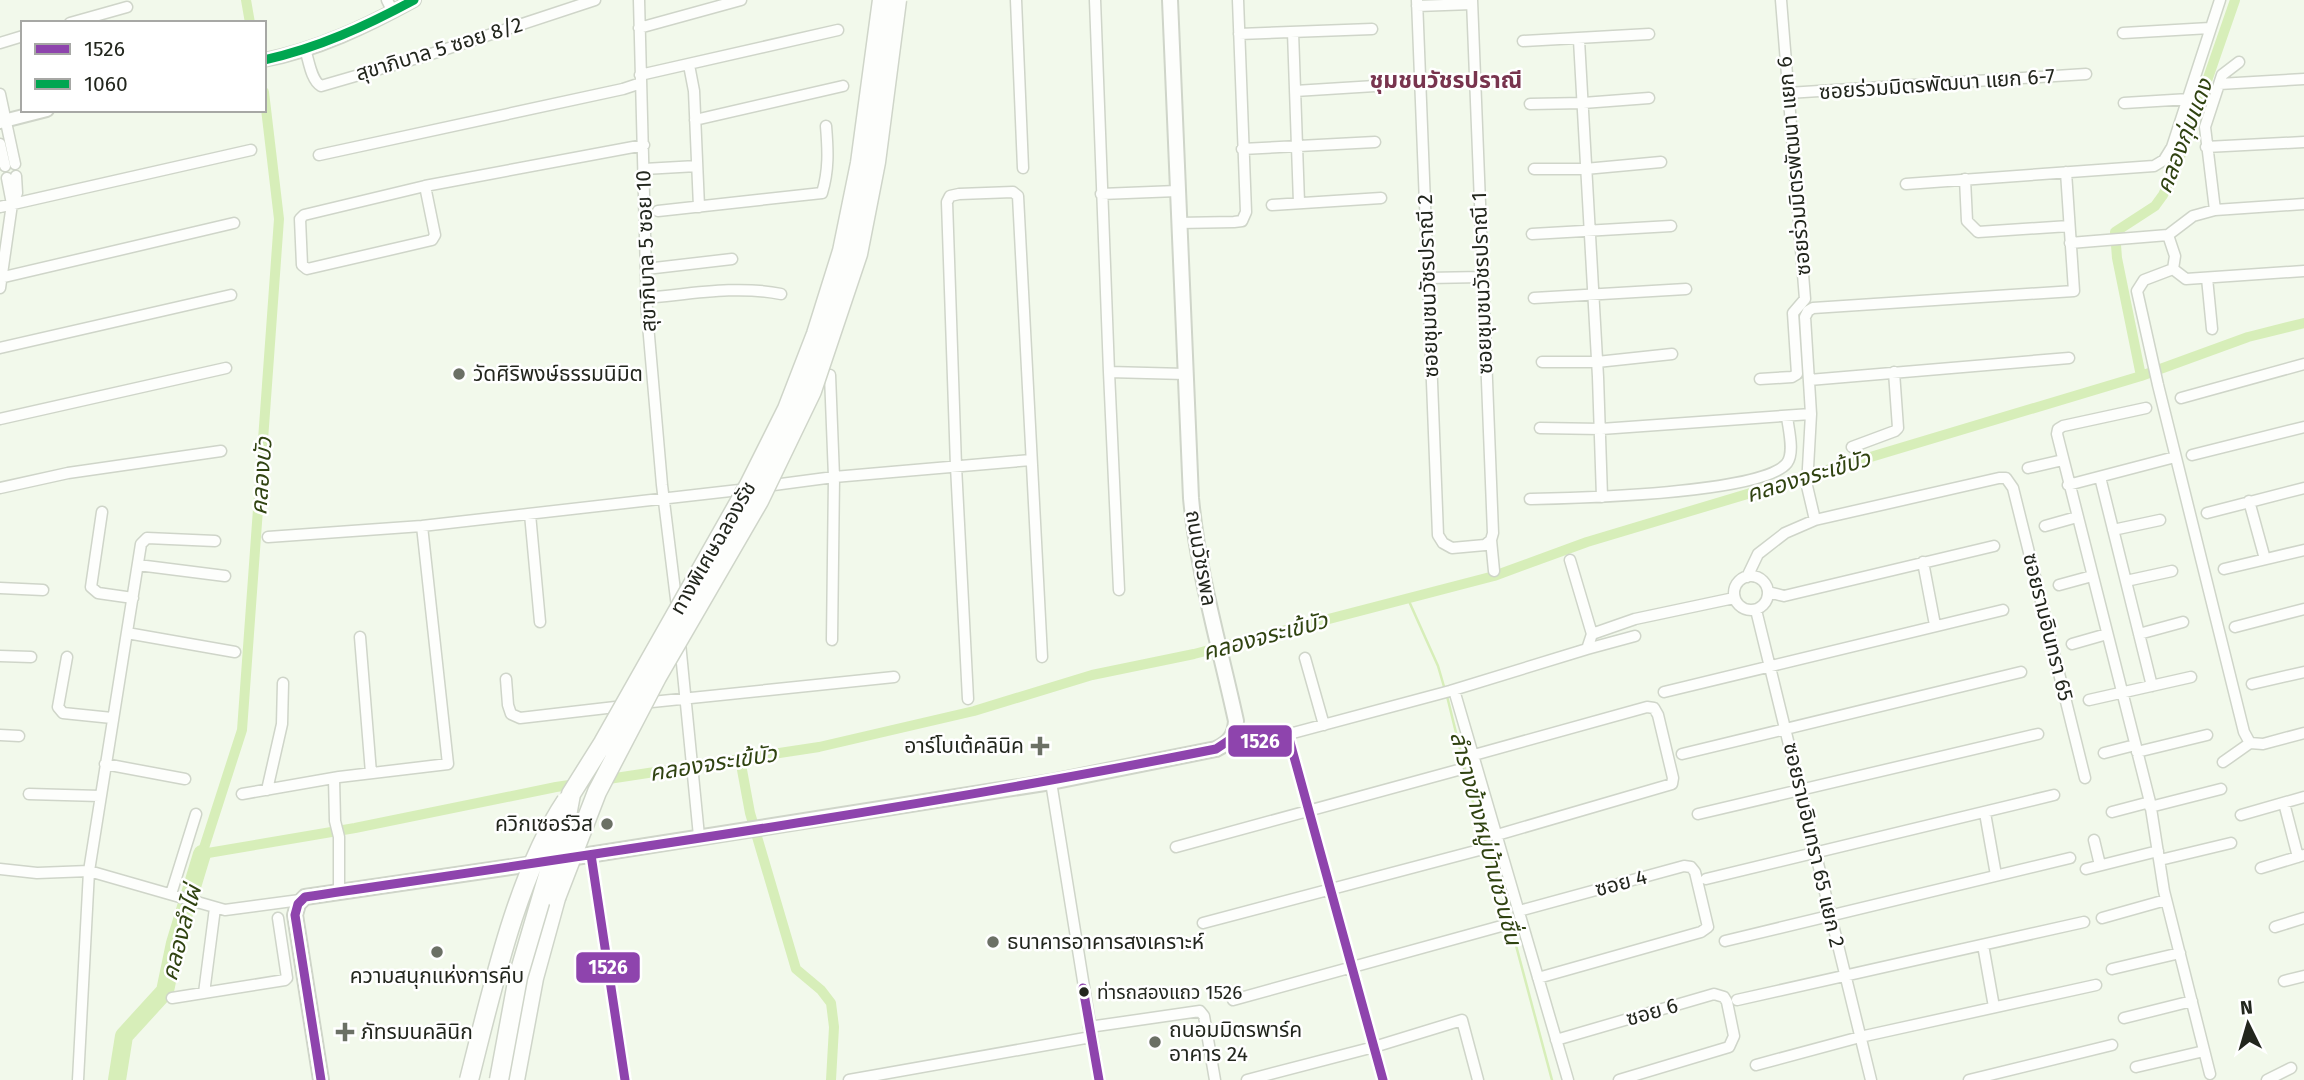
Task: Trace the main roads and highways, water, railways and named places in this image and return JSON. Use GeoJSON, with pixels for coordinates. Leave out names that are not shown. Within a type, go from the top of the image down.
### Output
{"type":"FeatureCollection","features":[{"type":"Feature","properties":{"kind":"highway","name":"ทางพิเศษฉลองรัช"},"geometry":{"type":"LineString","coordinates":[[499,1080],[518,977],[566,821],[571,794],[603,743],[749,485],[787,409],[811,346],[845,239],[872,87],[882,0]]}},
{"type":"Feature","properties":{"kind":"highway","name":"ทางพิเศษฉลองรัช"},"geometry":{"type":"LineString","coordinates":[[515,1080],[534,978],[556,898],[597,792],[657,677],[759,501],[799,421],[827,348],[858,254],[876,162],[897,0]]}},
{"type":"Feature","properties":{"kind":"highway"},"geometry":{"type":"LineString","coordinates":[[469,1080],[489,1000],[518,907],[548,827],[571,794]]}},
{"type":"Feature","properties":{"kind":"main road","name":"ถนนวัชรพล"},"geometry":{"type":"LineString","coordinates":[[321,1080],[295,915],[300,900],[305,897],[1051,782],[1216,749],[1231,739],[1236,731],[1236,721],[1215,635],[1193,522],[1170,0]]}},
{"type":"Feature","properties":{"kind":"waterway","name":"คลองบัว"},"geometry":{"type":"LineString","coordinates":[[246,0],[250,21]]}},
{"type":"Feature","properties":{"kind":"waterway","name":"คลองกุ่มแดง"},"geometry":{"type":"LineString","coordinates":[[2141,376],[2117,258],[2115,232],[2155,206],[2163,195],[2183,150],[2235,0]]}},
{"type":"Feature","properties":{"kind":"waterway","name":"คลองจระเข้บัว"},"geometry":{"type":"LineString","coordinates":[[266,109],[279,219],[242,730],[202,854],[355,828],[556,787],[819,747],[974,711],[1092,675],[1194,654],[1494,576],[1587,542],[2141,376],[2248,337],[2304,323]]}},
{"type":"Feature","properties":{"kind":"waterway","name":"ลำรางข้างหมู่บ้านชวนชื่น"},"geometry":{"type":"LineString","coordinates":[[1408,599],[1438,666],[1445,690]]}},
{"type":"Feature","properties":{"kind":"waterway","name":"ลำรางข้างหมู่บ้านชวนชื่น"},"geometry":{"type":"LineString","coordinates":[[1447,696],[1473,802],[1503,897],[1552,1080]]}},
{"type":"Feature","properties":{"kind":"waterway"},"geometry":{"type":"LineString","coordinates":[[740,759],[750,813],[796,969],[821,990],[831,1003],[834,1027],[831,1080]]}},
{"type":"Feature","properties":{"kind":"waterway","name":"คลองลำไผ่"},"geometry":{"type":"LineString","coordinates":[[117,1080],[124,1036],[165,991],[175,943],[202,854]]}},
{"type":"Feature","properties":{"kind":"place","name":"วัดศิริพงษ์ธรรมนิมิต"},"geometry":{"type":"Point","coordinates":[459,374]}},
{"type":"Feature","properties":{"kind":"place","name":"อาร์โบเต้คลินิค"},"geometry":{"type":"Point","coordinates":[1040,746]}},
{"type":"Feature","properties":{"kind":"place","name":"ควิกเซอร์วิส"},"geometry":{"type":"Point","coordinates":[607,824]}},
{"type":"Feature","properties":{"kind":"place","name":"ธนาคารอาคารสงเคราะห์"},"geometry":{"type":"Point","coordinates":[993,942]}},
{"type":"Feature","properties":{"kind":"place","name":"ความสนุกแห่งการคีบ"},"geometry":{"type":"Point","coordinates":[437,952]}},
{"type":"Feature","properties":{"kind":"place","name":"ท่ารถสองแถว 1526"},"geometry":{"type":"Point","coordinates":[1084,992]}},
{"type":"Feature","properties":{"kind":"place","name":"ภัทรมนคลินิก"},"geometry":{"type":"Point","coordinates":[345,1032]}},
{"type":"Feature","properties":{"kind":"place","name":"ถนอมมิตรพาร์ค อาคาร 24"},"geometry":{"type":"Point","coordinates":[1155,1042]}},
{"type":"Feature","properties":{"kind":"district","name":"ชุมชนวัชรปราณี"},"geometry":{"type":"Point","coordinates":[1446,80]}}]}
